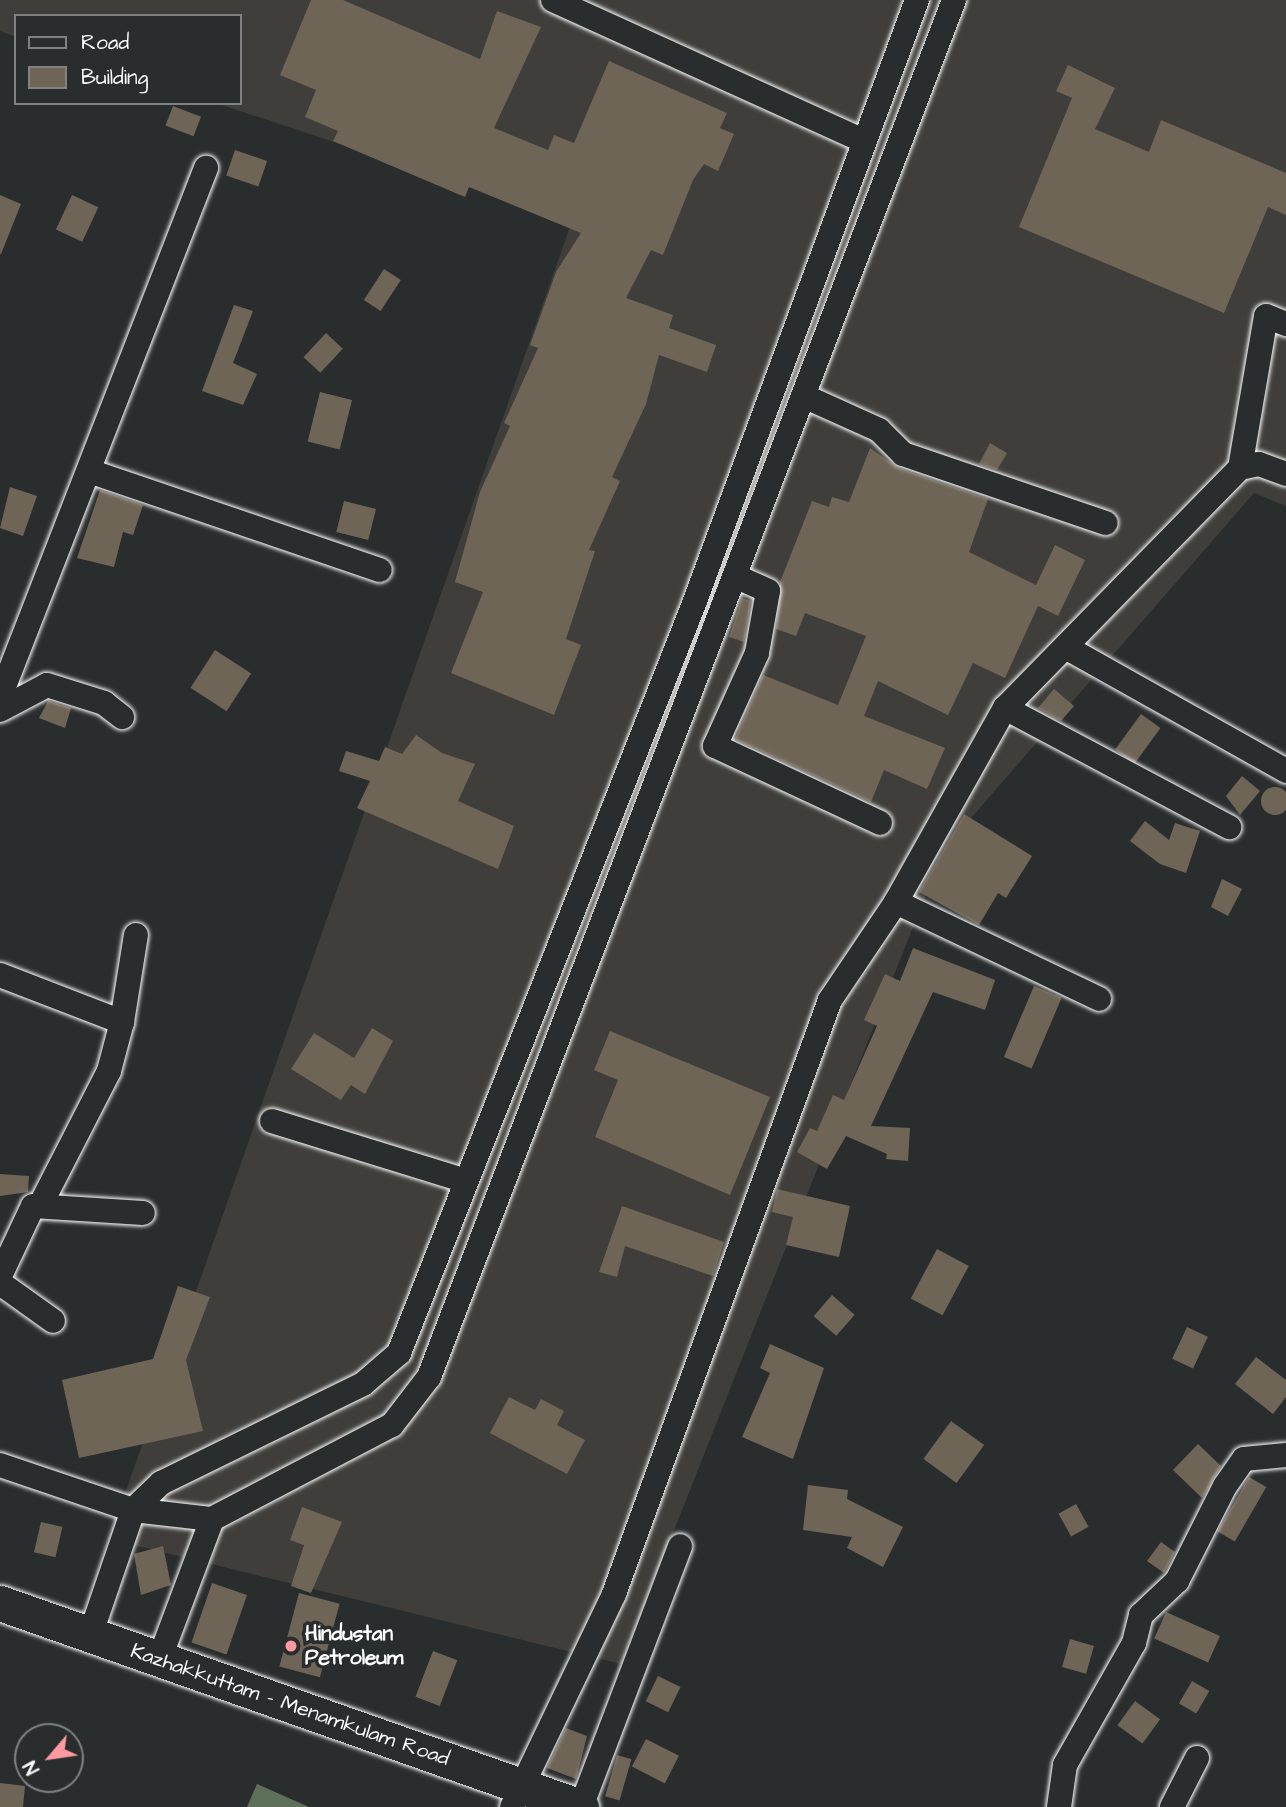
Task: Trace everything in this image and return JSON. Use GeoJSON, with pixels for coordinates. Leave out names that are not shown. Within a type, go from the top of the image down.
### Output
{"type":"FeatureCollection","features":[{"type":"Feature","properties":{"kind":"main road","name":"Kazhakkuttam - Menamkulam Road"},"geometry":{"type":"LineString","coordinates":[[0,1603],[91,1633],[158,1663],[517,1796],[581,1807]]}},
{"type":"Feature","properties":{"kind":"street"},"geometry":{"type":"LineString","coordinates":[[553,0],[864,141]]}},
{"type":"Feature","properties":{"kind":"street"},"geometry":{"type":"LineString","coordinates":[[91,1633],[132,1510],[161,1483],[363,1384],[400,1353],[495,1105],[695,601],[816,283],[880,95],[917,0]]}},
{"type":"Feature","properties":{"kind":"street"},"geometry":{"type":"LineString","coordinates":[[0,1465],[132,1510],[212,1519],[392,1425],[416,1401],[531,1116],[843,300],[954,0]]}},
{"type":"Feature","properties":{"kind":"street"},"geometry":{"type":"LineString","coordinates":[[880,95],[912,114]]}},
{"type":"Feature","properties":{"kind":"street"},"geometry":{"type":"LineString","coordinates":[[0,697],[206,168]]}},
{"type":"Feature","properties":{"kind":"street"},"geometry":{"type":"LineString","coordinates":[[816,283],[843,300]]}},
{"type":"Feature","properties":{"kind":"street"},"geometry":{"type":"LineString","coordinates":[[517,1796],[614,1594],[830,1000],[896,902],[1005,708],[1069,649],[1240,468],[1266,316],[1286,324]]}},
{"type":"Feature","properties":{"kind":"street"},"geometry":{"type":"LineString","coordinates":[[806,397],[878,430],[903,454],[1105,523]]}},
{"type":"Feature","properties":{"kind":"street"},"geometry":{"type":"LineString","coordinates":[[1240,468],[1259,464],[1286,474]]}},
{"type":"Feature","properties":{"kind":"street"},"geometry":{"type":"LineString","coordinates":[[89,471],[380,570]]}},
{"type":"Feature","properties":{"kind":"street"},"geometry":{"type":"LineString","coordinates":[[737,577],[768,591],[757,653],[715,746],[880,823]]}},
{"type":"Feature","properties":{"kind":"street"},"geometry":{"type":"LineString","coordinates":[[695,601],[723,612]]}},
{"type":"Feature","properties":{"kind":"street"},"geometry":{"type":"LineString","coordinates":[[1069,649],[1286,771]]}},
{"type":"Feature","properties":{"kind":"street"},"geometry":{"type":"LineString","coordinates":[[0,710],[47,685],[104,703],[122,717]]}},
{"type":"Feature","properties":{"kind":"street"},"geometry":{"type":"LineString","coordinates":[[1005,708],[1229,827]]}},
{"type":"Feature","properties":{"kind":"street"},"geometry":{"type":"LineString","coordinates":[[896,902],[1098,999]]}},
{"type":"Feature","properties":{"kind":"street"},"geometry":{"type":"LineString","coordinates":[[0,1276],[29,1211],[41,1204],[108,1071],[122,1022],[136,935]]}},
{"type":"Feature","properties":{"kind":"street"},"geometry":{"type":"LineString","coordinates":[[0,975],[122,1022]]}},
{"type":"Feature","properties":{"kind":"street"},"geometry":{"type":"LineString","coordinates":[[495,1105],[531,1116]]}},
{"type":"Feature","properties":{"kind":"street"},"geometry":{"type":"LineString","coordinates":[[272,1121],[466,1181]]}},
{"type":"Feature","properties":{"kind":"street"},"geometry":{"type":"LineString","coordinates":[[41,1204],[143,1213]]}},
{"type":"Feature","properties":{"kind":"street"},"geometry":{"type":"LineString","coordinates":[[0,1283],[53,1321]]}},
{"type":"Feature","properties":{"kind":"street"},"geometry":{"type":"LineString","coordinates":[[1059,1807],[1065,1765],[1134,1643],[1141,1615],[1177,1581],[1225,1486],[1244,1459],[1286,1455]]}},
{"type":"Feature","properties":{"kind":"street"},"geometry":{"type":"LineString","coordinates":[[158,1663],[212,1519]]}},
{"type":"Feature","properties":{"kind":"street"},"geometry":{"type":"LineString","coordinates":[[581,1807],[680,1546]]}},
{"type":"Feature","properties":{"kind":"street"},"geometry":{"type":"LineString","coordinates":[[1172,1807],[1197,1758]]}},
{"type":"Feature","properties":{"kind":"shaded area"},"geometry":{"type":"Polygon","coordinates":[[[0,0],[1286,0],[1286,506],[1254,493],[944,849],[621,1664],[109,1539],[572,221],[222,105],[242,105],[242,14],[14,14],[14,36],[0,31],[0,0]]]}},
{"type":"Feature","properties":{"kind":"green space"},"geometry":{"type":"Polygon","coordinates":[[[257,1784],[309,1807],[247,1807],[257,1784]]]}},
{"type":"Feature","properties":{"kind":"building"},"geometry":{"type":"Polygon","coordinates":[[[311,0],[343,0],[480,59],[497,11],[541,27],[494,128],[548,150],[554,135],[574,143],[609,61],[727,113],[720,128],[734,134],[718,171],[704,164],[693,180],[663,255],[651,250],[626,298],[673,315],[669,328],[716,345],[707,372],[659,355],[646,404],[612,477],[620,481],[589,550],[595,551],[566,639],[581,645],[554,715],[451,673],[483,592],[455,582],[480,492],[510,426],[504,423],[538,348],[530,345],[556,272],[581,233],[469,187],[465,197],[333,141],[338,131],[305,117],[316,90],[280,75],[311,0]]]}},
{"type":"Feature","properties":{"kind":"building"},"geometry":{"type":"Polygon","coordinates":[[[1068,65],[1115,88],[1095,129],[1149,152],[1161,120],[1286,173],[1286,215],[1268,207],[1224,313],[1019,227],[1072,98],[1056,91],[1068,65]]]}},
{"type":"Feature","properties":{"kind":"building"},"geometry":{"type":"Polygon","coordinates":[[[173,106],[201,117],[193,136],[165,126],[173,106]]]}},
{"type":"Feature","properties":{"kind":"building"},"geometry":{"type":"Polygon","coordinates":[[[235,150],[267,161],[258,187],[226,176],[235,150]]]}},
{"type":"Feature","properties":{"kind":"building"},"geometry":{"type":"Polygon","coordinates":[[[0,195],[21,204],[1,254],[0,254],[0,195]]]}},
{"type":"Feature","properties":{"kind":"building"},"geometry":{"type":"Polygon","coordinates":[[[72,195],[98,207],[82,242],[56,229],[72,195]]]}},
{"type":"Feature","properties":{"kind":"building"},"geometry":{"type":"Polygon","coordinates":[[[384,269],[401,280],[381,311],[364,300],[384,269]]]}},
{"type":"Feature","properties":{"kind":"building"},"geometry":{"type":"Polygon","coordinates":[[[234,305],[253,311],[233,363],[257,374],[243,405],[202,391],[234,305]]]}},
{"type":"Feature","properties":{"kind":"building"},"geometry":{"type":"Polygon","coordinates":[[[326,333],[343,349],[320,373],[303,357],[326,333]]]}},
{"type":"Feature","properties":{"kind":"building"},"geometry":{"type":"Polygon","coordinates":[[[320,392],[352,400],[340,449],[308,441],[320,392]]]}},
{"type":"Feature","properties":{"kind":"building"},"geometry":{"type":"Polygon","coordinates":[[[990,443],[1007,453],[997,470],[979,464],[990,443]]]}},
{"type":"Feature","properties":{"kind":"building"},"geometry":{"type":"Polygon","coordinates":[[[870,448],[898,468],[988,499],[969,552],[1036,585],[1055,545],[1085,560],[1058,616],[1038,606],[1005,678],[973,663],[948,715],[878,681],[864,716],[945,748],[927,789],[884,770],[871,802],[735,739],[763,675],[838,705],[866,636],[805,613],[796,636],[776,629],[780,582],[812,501],[829,507],[832,497],[849,502],[870,448]]]}},
{"type":"Feature","properties":{"kind":"building"},"geometry":{"type":"Polygon","coordinates":[[[10,487],[37,496],[23,536],[0,528],[10,487]]]}},
{"type":"Feature","properties":{"kind":"building"},"geometry":{"type":"Polygon","coordinates":[[[100,490],[143,505],[133,535],[123,532],[114,567],[77,558],[100,490]]]}},
{"type":"Feature","properties":{"kind":"building"},"geometry":{"type":"Polygon","coordinates":[[[344,501],[376,509],[368,540],[336,532],[344,501]]]}},
{"type":"Feature","properties":{"kind":"building"},"geometry":{"type":"Polygon","coordinates":[[[742,598],[751,601],[744,642],[729,637],[742,598]]]}},
{"type":"Feature","properties":{"kind":"building"},"geometry":{"type":"Polygon","coordinates":[[[215,650],[251,673],[227,711],[190,688],[215,650]]]}},
{"type":"Feature","properties":{"kind":"building"},"geometry":{"type":"Polygon","coordinates":[[[1054,689],[1074,706],[1061,721],[1038,708],[1054,689]]]}},
{"type":"Feature","properties":{"kind":"building"},"geometry":{"type":"Polygon","coordinates":[[[48,701],[71,708],[65,728],[39,718],[48,701]]]}},
{"type":"Feature","properties":{"kind":"building"},"geometry":{"type":"Polygon","coordinates":[[[1141,714],[1160,728],[1135,764],[1115,750],[1141,714]]]}},
{"type":"Feature","properties":{"kind":"building"},"geometry":{"type":"Polygon","coordinates":[[[416,735],[442,753],[475,764],[458,801],[514,826],[498,869],[357,808],[370,781],[339,771],[346,751],[379,761],[385,747],[402,754],[416,735]]]}},
{"type":"Feature","properties":{"kind":"building"},"geometry":{"type":"Polygon","coordinates":[[[1242,776],[1260,791],[1240,815],[1226,796],[1242,776]]]}},
{"type":"Feature","properties":{"kind":"building"},"geometry":{"type":"Polygon","coordinates":[[[1275,787],[1285,791],[1285,811],[1275,815],[1265,811],[1261,801],[1265,791],[1275,787]]]}},
{"type":"Feature","properties":{"kind":"building"},"geometry":{"type":"Polygon","coordinates":[[[964,814],[1032,856],[1006,898],[998,893],[979,925],[919,892],[964,814]]]}},
{"type":"Feature","properties":{"kind":"building"},"geometry":{"type":"Polygon","coordinates":[[[1145,821],[1169,840],[1175,823],[1200,831],[1186,873],[1160,864],[1130,841],[1145,821]]]}},
{"type":"Feature","properties":{"kind":"building"},"geometry":{"type":"Polygon","coordinates":[[[1222,879],[1242,889],[1228,916],[1211,907],[1222,879]]]}},
{"type":"Feature","properties":{"kind":"building"},"geometry":{"type":"Polygon","coordinates":[[[913,948],[995,980],[985,1010],[933,992],[871,1126],[910,1128],[908,1161],[886,1159],[887,1154],[846,1136],[827,1169],[797,1152],[810,1128],[817,1131],[833,1095],[844,1100],[877,1026],[864,1020],[885,974],[900,981],[913,948]]]}},
{"type":"Feature","properties":{"kind":"building"},"geometry":{"type":"Polygon","coordinates":[[[1034,986],[1062,998],[1032,1069],[1004,1057],[1034,986]]]}},
{"type":"Feature","properties":{"kind":"building"},"geometry":{"type":"Polygon","coordinates":[[[372,1028],[393,1041],[365,1094],[351,1085],[341,1100],[291,1069],[314,1033],[354,1058],[372,1028]]]}},
{"type":"Feature","properties":{"kind":"building"},"geometry":{"type":"Polygon","coordinates":[[[610,1031],[770,1097],[730,1195],[595,1137],[618,1080],[594,1070],[610,1031]]]}},
{"type":"Feature","properties":{"kind":"building"},"geometry":{"type":"Polygon","coordinates":[[[0,1174],[29,1176],[28,1192],[0,1196],[0,1174]]]}},
{"type":"Feature","properties":{"kind":"building"},"geometry":{"type":"Polygon","coordinates":[[[777,1189],[850,1206],[839,1257],[786,1245],[793,1217],[772,1212],[777,1189]]]}},
{"type":"Feature","properties":{"kind":"building"},"geometry":{"type":"Polygon","coordinates":[[[622,1206],[724,1242],[713,1276],[625,1246],[617,1277],[599,1272],[622,1206]]]}},
{"type":"Feature","properties":{"kind":"building"},"geometry":{"type":"Polygon","coordinates":[[[937,1249],[969,1266],[942,1315],[911,1298],[937,1249]]]}},
{"type":"Feature","properties":{"kind":"building"},"geometry":{"type":"Polygon","coordinates":[[[178,1286],[210,1297],[186,1360],[203,1431],[79,1458],[62,1380],[153,1359],[178,1286]]]}},
{"type":"Feature","properties":{"kind":"building"},"geometry":{"type":"Polygon","coordinates":[[[832,1295],[855,1315],[836,1336],[814,1316],[832,1295]]]}},
{"type":"Feature","properties":{"kind":"building"},"geometry":{"type":"Polygon","coordinates":[[[1187,1327],[1208,1337],[1193,1368],[1172,1359],[1187,1327]]]}},
{"type":"Feature","properties":{"kind":"building"},"geometry":{"type":"Polygon","coordinates":[[[770,1344],[824,1368],[793,1459],[742,1437],[770,1373],[760,1368],[770,1344]]]}},
{"type":"Feature","properties":{"kind":"building"},"geometry":{"type":"Polygon","coordinates":[[[1256,1357],[1286,1380],[1286,1397],[1273,1414],[1235,1384],[1256,1357]]]}},
{"type":"Feature","properties":{"kind":"building"},"geometry":{"type":"Polygon","coordinates":[[[509,1397],[535,1410],[541,1399],[564,1411],[557,1425],[585,1440],[567,1474],[490,1433],[509,1397]]]}},
{"type":"Feature","properties":{"kind":"building"},"geometry":{"type":"Polygon","coordinates":[[[951,1421],[984,1445],[957,1483],[923,1459],[951,1421]]]}},
{"type":"Feature","properties":{"kind":"building"},"geometry":{"type":"Polygon","coordinates":[[[1198,1444],[1221,1466],[1202,1498],[1173,1470],[1198,1444]]]}},
{"type":"Feature","properties":{"kind":"building"},"geometry":{"type":"Polygon","coordinates":[[[1249,1477],[1266,1487],[1235,1542],[1218,1532],[1249,1477]]]}},
{"type":"Feature","properties":{"kind":"building"},"geometry":{"type":"Polygon","coordinates":[[[808,1485],[848,1490],[847,1499],[903,1527],[883,1567],[847,1548],[852,1537],[803,1530],[808,1485]]]}},
{"type":"Feature","properties":{"kind":"building"},"geometry":{"type":"Polygon","coordinates":[[[1076,1504],[1089,1527],[1071,1536],[1059,1514],[1076,1504]]]}},
{"type":"Feature","properties":{"kind":"building"},"geometry":{"type":"Polygon","coordinates":[[[302,1507],[342,1522],[311,1593],[291,1586],[304,1545],[290,1540],[302,1507]]]}},
{"type":"Feature","properties":{"kind":"building"},"geometry":{"type":"Polygon","coordinates":[[[41,1522],[62,1527],[55,1557],[34,1552],[41,1522]]]}},
{"type":"Feature","properties":{"kind":"building"},"geometry":{"type":"Polygon","coordinates":[[[1161,1542],[1175,1552],[1164,1573],[1147,1561],[1161,1542]]]}},
{"type":"Feature","properties":{"kind":"building"},"geometry":{"type":"Polygon","coordinates":[[[163,1546],[171,1585],[141,1595],[134,1554],[163,1546]]]}},
{"type":"Feature","properties":{"kind":"building"},"geometry":{"type":"Polygon","coordinates":[[[212,1583],[247,1595],[226,1655],[191,1643],[212,1583]]]}},
{"type":"Feature","properties":{"kind":"building"},"geometry":{"type":"Polygon","coordinates":[[[299,1593],[340,1604],[320,1677],[279,1666],[299,1593]]]}},
{"type":"Feature","properties":{"kind":"building"},"geometry":{"type":"Polygon","coordinates":[[[1166,1612],[1220,1636],[1208,1662],[1154,1638],[1166,1612]]]}},
{"type":"Feature","properties":{"kind":"building"},"geometry":{"type":"Polygon","coordinates":[[[1070,1639],[1094,1646],[1086,1674],[1062,1667],[1070,1639]]]}},
{"type":"Feature","properties":{"kind":"building"},"geometry":{"type":"Polygon","coordinates":[[[433,1651],[457,1660],[440,1706],[415,1697],[433,1651]]]}},
{"type":"Feature","properties":{"kind":"building"},"geometry":{"type":"Polygon","coordinates":[[[658,1676],[680,1687],[668,1712],[646,1701],[658,1676]]]}},
{"type":"Feature","properties":{"kind":"building"},"geometry":{"type":"Polygon","coordinates":[[[1192,1681],[1209,1691],[1196,1714],[1179,1704],[1192,1681]]]}},
{"type":"Feature","properties":{"kind":"building"},"geometry":{"type":"Polygon","coordinates":[[[1135,1701],[1160,1719],[1142,1743],[1117,1725],[1135,1701]]]}},
{"type":"Feature","properties":{"kind":"building"},"geometry":{"type":"Polygon","coordinates":[[[566,1728],[587,1736],[576,1779],[547,1768],[566,1728]]]}},
{"type":"Feature","properties":{"kind":"building"},"geometry":{"type":"Polygon","coordinates":[[[646,1739],[679,1756],[665,1783],[632,1767],[646,1739]]]}},
{"type":"Feature","properties":{"kind":"building"},"geometry":{"type":"Polygon","coordinates":[[[617,1755],[631,1759],[620,1800],[605,1796],[617,1755]]]}},
{"type":"Feature","properties":{"kind":"building"},"geometry":{"type":"Polygon","coordinates":[[[0,1783],[14,1785],[14,1793],[24,1793],[23,1807],[0,1807],[0,1783]]]}},
{"type":"Feature","properties":{"kind":"place","name":"Hindustan Petroleum"},"geometry":{"type":"Point","coordinates":[291,1646]}}]}
